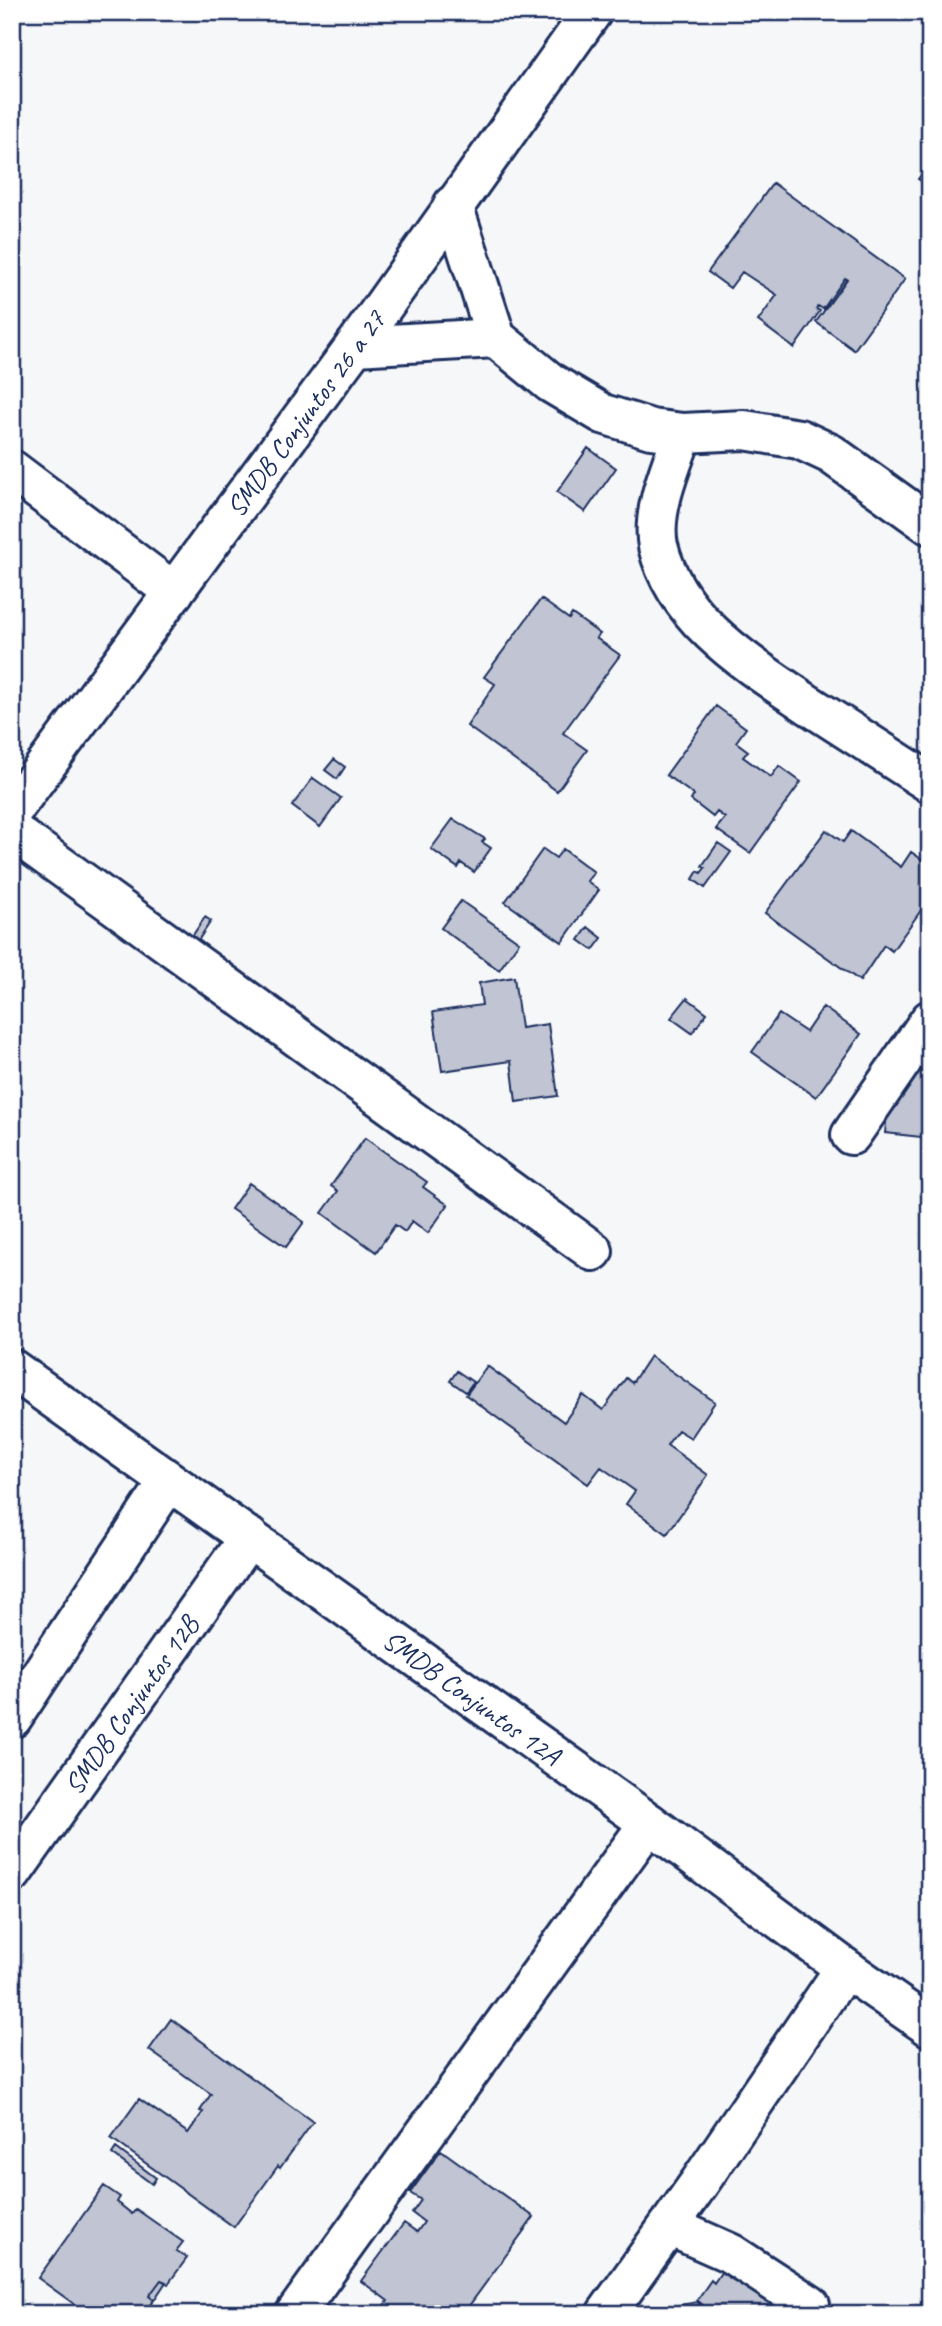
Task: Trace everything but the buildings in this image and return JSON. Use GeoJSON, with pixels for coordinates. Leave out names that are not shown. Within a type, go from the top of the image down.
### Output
{"type":"FeatureCollection","features":[{"type":"Feature","properties":{"kind":"street","name":"SMDB Conjuntos 26 a 27"},"geometry":{"type":"LineString","coordinates":[[12,811],[355,346],[592,12]]}},
{"type":"Feature","properties":{"kind":"street"},"geometry":{"type":"LineString","coordinates":[[453,205],[496,338],[551,383],[603,414],[651,429],[683,433],[744,430],[799,439],[831,454],[930,525]]}},
{"type":"Feature","properties":{"kind":"street"},"geometry":{"type":"LineString","coordinates":[[355,346],[496,338]]}},
{"type":"Feature","properties":{"kind":"street"},"geometry":{"type":"LineString","coordinates":[[683,433],[659,500],[658,545],[670,577],[695,617],[737,657],[930,783]]}},
{"type":"Feature","properties":{"kind":"street"},"geometry":{"type":"LineString","coordinates":[[12,470],[174,592]]}},
{"type":"Feature","properties":{"kind":"street"},"geometry":{"type":"LineString","coordinates":[[12,831],[593,1251]]}},
{"type":"Feature","properties":{"kind":"street"},"geometry":{"type":"LineString","coordinates":[[851,1135],[930,1020]]}},
{"type":"Feature","properties":{"kind":"street","name":"SMDB Conjuntos 12A"},"geometry":{"type":"LineString","coordinates":[[12,1369],[649,1823],[845,1968],[930,2027]]}},
{"type":"Feature","properties":{"kind":"street"},"geometry":{"type":"LineString","coordinates":[[12,1718],[169,1481]]}},
{"type":"Feature","properties":{"kind":"street","name":"SMDB Conjuntos 12B"},"geometry":{"type":"LineString","coordinates":[[12,1873],[248,1536]]}},
{"type":"Feature","properties":{"kind":"street"},"geometry":{"type":"LineString","coordinates":[[295,2314],[649,1823]]}},
{"type":"Feature","properties":{"kind":"street"},"geometry":{"type":"LineString","coordinates":[[606,2314],[845,1968]]}},
{"type":"Feature","properties":{"kind":"street"},"geometry":{"type":"LineString","coordinates":[[669,2225],[730,2253],[810,2305]]}}]}
